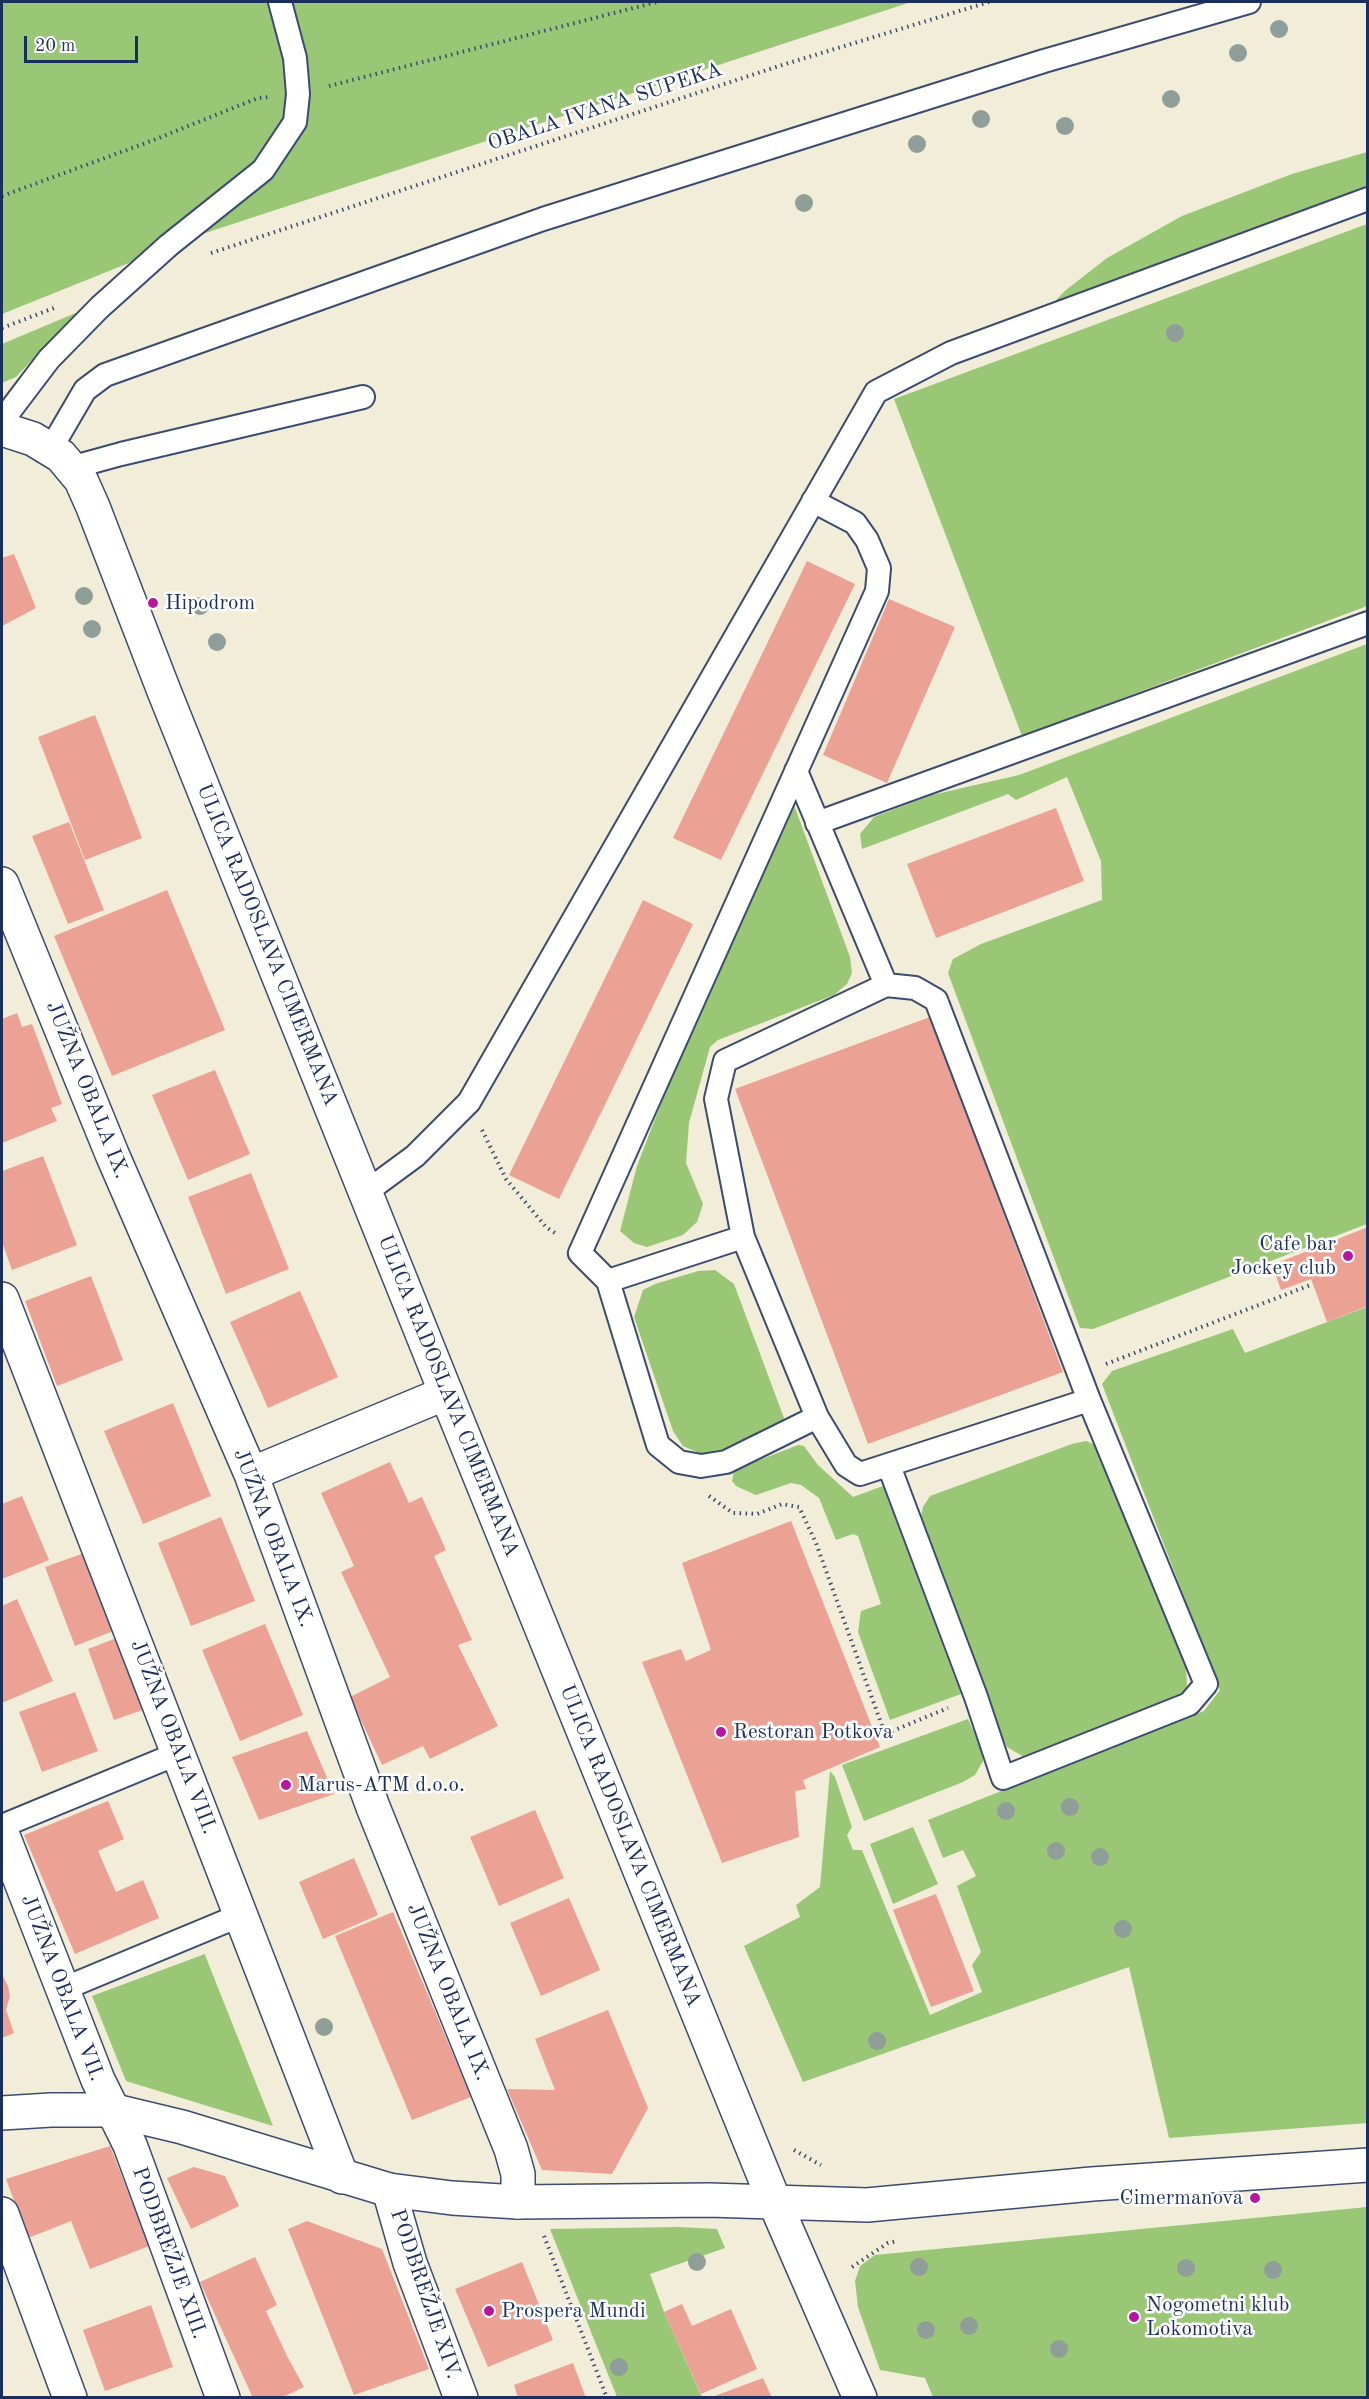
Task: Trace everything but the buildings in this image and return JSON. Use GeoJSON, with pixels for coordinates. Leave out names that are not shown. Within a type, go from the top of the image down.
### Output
{"type":"FeatureCollection","features":[{"type":"Feature","properties":{"kind":"street","name":"ULICA RADOSLAVA CIMERMANA"},"geometry":{"type":"LineString","coordinates":[[2,429],[33,439],[60,459],[81,480],[93,507],[446,1393],[775,2203],[860,2397]]}},
{"type":"Feature","properties":{"kind":"street","name":"JUŽNA OBALA IX."},"geometry":{"type":"LineString","coordinates":[[2,884],[112,1154],[251,1474],[373,1807],[511,2149],[518,2174],[518,2202]]}},
{"type":"Feature","properties":{"kind":"street","name":"JUŽNA OBALA VIII."},"geometry":{"type":"LineString","coordinates":[[2,1299],[342,2177]]}},
{"type":"Feature","properties":{"kind":"street"},"geometry":{"type":"LineString","coordinates":[[251,1474],[446,1393]]}},
{"type":"Feature","properties":{"kind":"street","name":"JUŽNA OBALA VII."},"geometry":{"type":"LineString","coordinates":[[2,1833],[111,2110]]}},
{"type":"Feature","properties":{"kind":"street"},"geometry":{"type":"LineString","coordinates":[[2,2113],[111,2110],[182,2127],[389,2190],[452,2198],[518,2202],[709,2200],[867,2205],[1092,2184],[1368,2165]]}},
{"type":"Feature","properties":{"kind":"street","name":"PODBREŽJE XIII."},"geometry":{"type":"LineString","coordinates":[[111,2110],[130,2145],[223,2397]]}},
{"type":"Feature","properties":{"kind":"street","name":"PODBREŽJE XIV."},"geometry":{"type":"LineString","coordinates":[[389,2190],[410,2263],[461,2397]]}},
{"type":"Feature","properties":{"kind":"street"},"geometry":{"type":"LineString","coordinates":[[2,2214],[70,2397]]}},
{"type":"Feature","properties":{"kind":"lane"},"geometry":{"type":"LineString","coordinates":[[2,421],[49,359],[100,307],[169,245],[263,170],[295,122],[298,94],[295,58],[280,2]]}},
{"type":"Feature","properties":{"kind":"lane"},"geometry":{"type":"LineString","coordinates":[[363,397],[121,454],[60,459],[85,390],[105,375],[543,219],[1044,61],[1249,2]]}},
{"type":"Feature","properties":{"kind":"lane"},"geometry":{"type":"LineString","coordinates":[[366,1192],[415,1156],[469,1102],[876,392],[951,353],[1368,200]]}},
{"type":"Feature","properties":{"kind":"lane"},"geometry":{"type":"LineString","coordinates":[[813,501],[855,523],[867,540],[879,568],[877,591],[580,1252],[608,1281],[658,1444],[679,1462],[701,1466],[726,1462],[817,1417]]}},
{"type":"Feature","properties":{"kind":"lane"},"geometry":{"type":"LineString","coordinates":[[817,823],[1368,622]]}},
{"type":"Feature","properties":{"kind":"lane"},"geometry":{"type":"LineString","coordinates":[[796,771],[886,985]]}},
{"type":"Feature","properties":{"kind":"lane"},"geometry":{"type":"LineString","coordinates":[[890,1466],[976,1697],[1003,1778],[1189,1704],[1206,1684],[1089,1400],[936,1000],[915,988],[886,985],[724,1061],[716,1099],[743,1237],[817,1417],[846,1465],[860,1474],[1089,1400]]}},
{"type":"Feature","properties":{"kind":"lane"},"geometry":{"type":"LineString","coordinates":[[608,1281],[743,1237]]}},
{"type":"Feature","properties":{"kind":"lane"},"geometry":{"type":"LineString","coordinates":[[2,1826],[179,1753]]}},
{"type":"Feature","properties":{"kind":"lane"},"geometry":{"type":"LineString","coordinates":[[63,1989],[241,1915]]}},
{"type":"Feature","properties":{"kind":"path","name":"OBALA IVANA SUPEKA"},"geometry":{"type":"LineString","coordinates":[[232,246],[779,66],[989,2]]}},
{"type":"Feature","properties":{"kind":"path"},"geometry":{"type":"LineString","coordinates":[[469,1102],[506,1179],[546,1227],[580,1252]]}},
{"type":"Feature","properties":{"kind":"path"},"geometry":{"type":"LineString","coordinates":[[1080,1374],[1313,1284]]}},
{"type":"Feature","properties":{"kind":"path"},"geometry":{"type":"LineString","coordinates":[[679,1462],[693,1482],[732,1513],[757,1514],[782,1504],[800,1507],[810,1527],[885,1734],[976,1697]]}},
{"type":"Feature","properties":{"kind":"path"},"geometry":{"type":"LineString","coordinates":[[790,2147],[814,2163],[829,2168]]}},
{"type":"Feature","properties":{"kind":"path"},"geometry":{"type":"LineString","coordinates":[[540,2226],[607,2397]]}},
{"type":"Feature","properties":{"kind":"path"},"geometry":{"type":"LineString","coordinates":[[852,2267],[888,2243],[899,2240]]}},
{"type":"Feature","properties":{"kind":"green space"},"geometry":{"type":"Polygon","coordinates":[[[2,2],[911,2],[196,236],[2,314],[2,2]]]}},
{"type":"Feature","properties":{"kind":"green space"},"geometry":{"type":"Polygon","coordinates":[[[1367,152],[1367,186],[1050,306],[1066,290],[1107,258],[1182,216],[1292,174],[1367,152]]]}},
{"type":"Feature","properties":{"kind":"green space"},"geometry":{"type":"Polygon","coordinates":[[[1367,224],[1367,606],[1022,736],[894,399],[1367,224]]]}},
{"type":"Feature","properties":{"kind":"green space"},"geometry":{"type":"Polygon","coordinates":[[[78,312],[16,377],[2,383],[2,344],[78,312]]]}},
{"type":"Feature","properties":{"kind":"green space"},"geometry":{"type":"Polygon","coordinates":[[[1367,644],[1367,1224],[1093,1329],[1080,1328],[948,973],[953,959],[981,944],[1102,900],[1101,861],[1067,777],[1016,800],[1008,794],[862,849],[860,834],[874,817],[932,795],[1019,775],[1367,644]]]}},
{"type":"Feature","properties":{"kind":"green space"},"geometry":{"type":"Polygon","coordinates":[[[794,805],[850,957],[852,973],[847,984],[834,995],[718,1040],[710,1047],[689,1123],[686,1163],[703,1204],[697,1222],[683,1235],[647,1247],[634,1243],[620,1231],[637,1166],[690,1028],[765,860],[794,805]]]}},
{"type":"Feature","properties":{"kind":"green space"},"geometry":{"type":"Polygon","coordinates":[[[715,1270],[734,1284],[784,1418],[780,1429],[712,1455],[699,1453],[683,1446],[673,1431],[634,1317],[643,1290],[698,1271],[715,1270]]]}},
{"type":"Feature","properties":{"kind":"green space"},"geometry":{"type":"Polygon","coordinates":[[[1367,1307],[1367,2123],[1169,2138],[1129,1967],[803,2082],[744,1946],[800,1917],[796,1905],[820,1887],[830,1771],[835,1777],[852,1827],[847,1835],[853,1850],[862,1850],[930,2015],[982,1992],[972,1965],[981,1952],[957,1886],[976,1876],[963,1850],[943,1858],[928,1820],[1204,1711],[1220,1690],[1102,1384],[1112,1371],[1233,1329],[1245,1353],[1367,1307]]]}},
{"type":"Feature","properties":{"kind":"green space"},"geometry":{"type":"Polygon","coordinates":[[[1086,1441],[1096,1445],[1099,1450],[1186,1667],[1187,1687],[1170,1700],[1024,1757],[1007,1747],[1000,1732],[921,1516],[923,1507],[930,1496],[1072,1444],[1086,1441]]]}},
{"type":"Feature","properties":{"kind":"green space"},"geometry":{"type":"Polygon","coordinates":[[[798,1445],[804,1446],[818,1465],[853,1497],[883,1486],[961,1694],[890,1720],[858,1632],[861,1611],[881,1604],[858,1536],[853,1534],[836,1540],[819,1498],[801,1485],[791,1483],[756,1495],[736,1486],[732,1481],[734,1470],[798,1445]]]}},
{"type":"Feature","properties":{"kind":"green space"},"geometry":{"type":"Polygon","coordinates":[[[968,1719],[983,1752],[983,1761],[975,1775],[963,1782],[864,1821],[842,1765],[968,1719]]]}},
{"type":"Feature","properties":{"kind":"green space"},"geometry":{"type":"Polygon","coordinates":[[[913,1827],[938,1884],[893,1904],[870,1844],[913,1827]]]}},
{"type":"Feature","properties":{"kind":"green space"},"geometry":{"type":"Polygon","coordinates":[[[205,1954],[273,2126],[126,2081],[92,1996],[205,1954]]]}},
{"type":"Feature","properties":{"kind":"green space","name":"Nogometni klub Lokomotiva"},"geometry":{"type":"Polygon","coordinates":[[[1367,2207],[1367,2397],[933,2397],[925,2378],[880,2370],[858,2307],[855,2281],[860,2266],[875,2255],[1367,2207]]]}},
{"type":"Feature","properties":{"kind":"green space"},"geometry":{"type":"Polygon","coordinates":[[[678,2227],[717,2229],[725,2248],[650,2274],[664,2312],[702,2397],[617,2397],[550,2229],[678,2227]]]}},
{"type":"Feature","properties":{"kind":"place","name":"Hipodrom"},"geometry":{"type":"Point","coordinates":[153,603]}},
{"type":"Feature","properties":{"kind":"place","name":"Cafe bar Jockey club"},"geometry":{"type":"Point","coordinates":[1348,1256]}},
{"type":"Feature","properties":{"kind":"place","name":"Restoran Potkova"},"geometry":{"type":"Point","coordinates":[721,1732]}},
{"type":"Feature","properties":{"kind":"place","name":"Marus-ATM d.o.o."},"geometry":{"type":"Point","coordinates":[286,1785]}},
{"type":"Feature","properties":{"kind":"place","name":"Cimermanova"},"geometry":{"type":"Point","coordinates":[1255,2198]}},
{"type":"Feature","properties":{"kind":"place","name":"Prospera Mundi"},"geometry":{"type":"Point","coordinates":[489,2311]}},
{"type":"Feature","properties":{"kind":"place","name":"Nogometni klub Lokomotiva"},"geometry":{"type":"Point","coordinates":[1134,2317]}}]}
